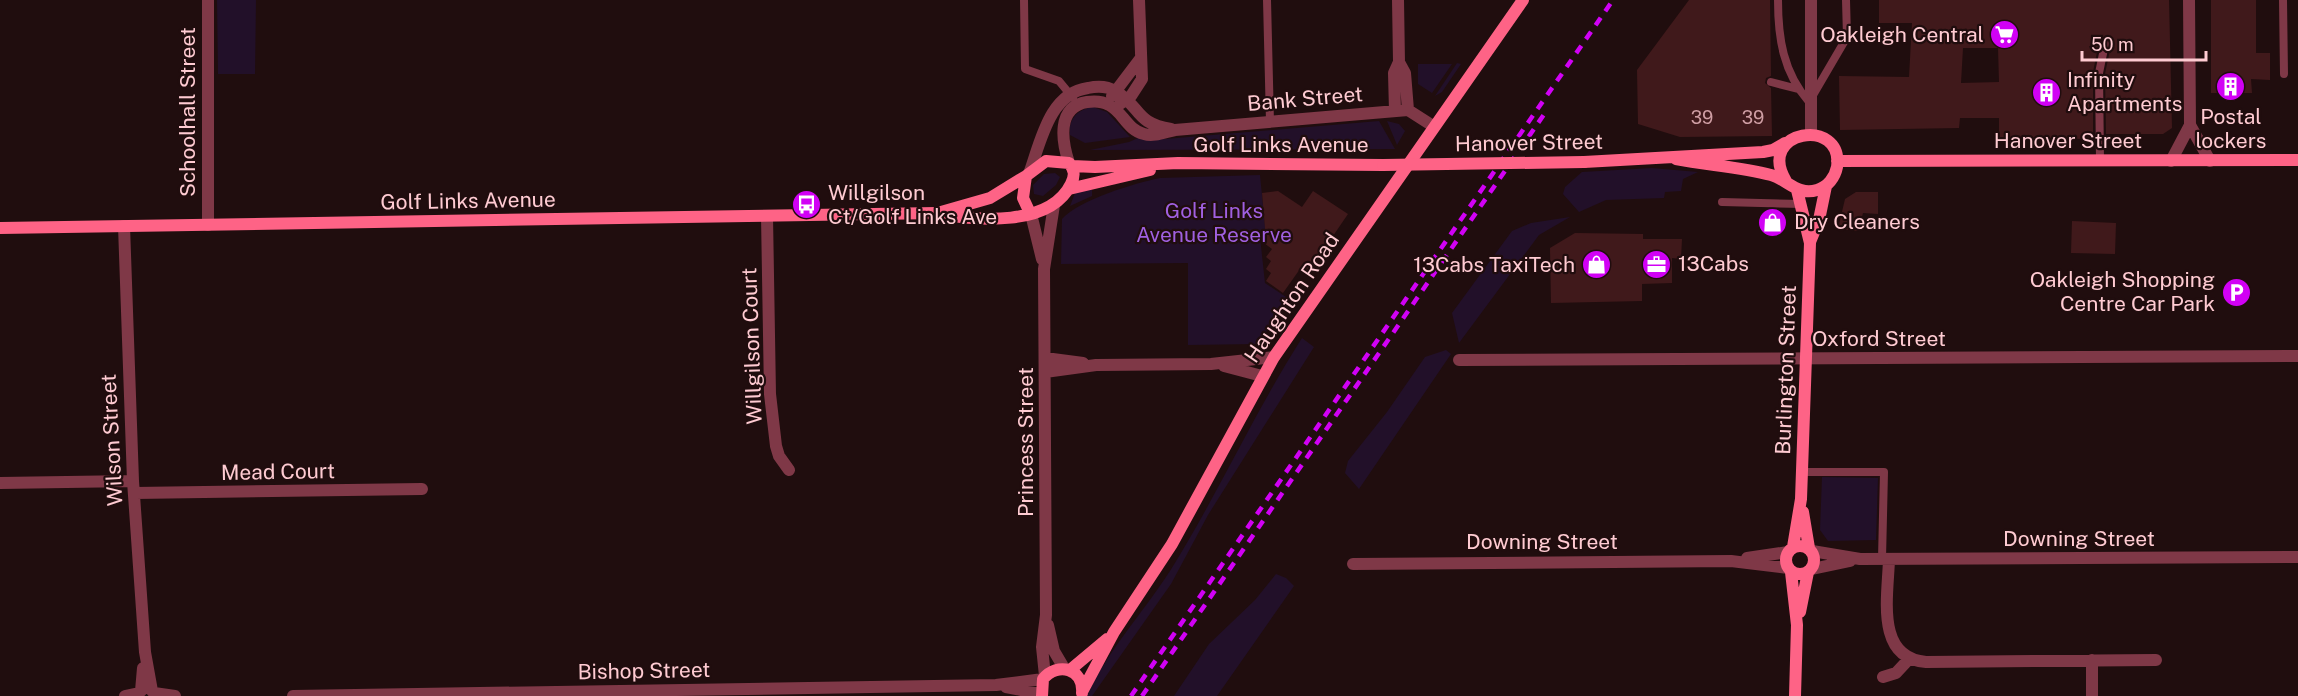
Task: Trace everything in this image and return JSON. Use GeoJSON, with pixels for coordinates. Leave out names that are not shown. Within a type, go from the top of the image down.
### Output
{"type":"FeatureCollection","features":[{"type":"Feature","properties":{"kind":"street","name":"Schoolhall Street"},"geometry":{"type":"LineString","coordinates":[[208,0],[208,225]]}},
{"type":"Feature","properties":{"kind":"street"},"geometry":{"type":"LineString","coordinates":[[1114,91],[1095,87],[1070,94],[1052,113],[1028,173],[1023,198],[1030,214],[1045,211],[1054,204],[1069,189],[1074,178],[1063,137],[1066,117],[1077,105],[1095,101],[1111,106],[1126,100],[1142,79],[1139,0]]}},
{"type":"Feature","properties":{"kind":"street"},"geometry":{"type":"LineString","coordinates":[[1395,111],[1394,73],[1399,62],[1398,0]]}},
{"type":"Feature","properties":{"kind":"street","name":"Haughton Road"},"geometry":{"type":"LineString","coordinates":[[1082,693],[1114,632],[1172,544],[1274,357],[1523,0]]}},
{"type":"Feature","properties":{"kind":"street"},"geometry":{"type":"LineString","coordinates":[[1811,0],[1809,102],[1811,134]]}},
{"type":"Feature","properties":{"kind":"street"},"geometry":{"type":"LineString","coordinates":[[2172,161],[2190,125],[2189,0]]}},
{"type":"Feature","properties":{"kind":"street"},"geometry":{"type":"LineString","coordinates":[[1111,106],[1114,91],[1140,59]]}},
{"type":"Feature","properties":{"kind":"street"},"geometry":{"type":"LineString","coordinates":[[1399,62],[1405,73],[1408,110],[1433,126]]}},
{"type":"Feature","properties":{"kind":"street","name":"Bank Street"},"geometry":{"type":"LineString","coordinates":[[1114,91],[1126,100],[1146,123],[1175,130]]}},
{"type":"Feature","properties":{"kind":"street","name":"Bank Street"},"geometry":{"type":"LineString","coordinates":[[1111,106],[1130,127],[1144,135],[1152,136],[1175,130],[1408,110]]}},
{"type":"Feature","properties":{"kind":"street"},"geometry":{"type":"LineString","coordinates":[[2190,125],[2210,161]]}},
{"type":"Feature","properties":{"kind":"street"},"geometry":{"type":"LineString","coordinates":[[1803,134],[1811,134],[1826,140],[1832,146],[1837,161],[1832,179],[1826,186],[1807,192],[1797,190],[1786,181],[1781,174],[1780,156],[1789,141],[1803,134]]}},
{"type":"Feature","properties":{"kind":"street","name":"Hanover Street"},"geometry":{"type":"LineString","coordinates":[[1383,165],[1676,159],[1718,153],[1763,152],[1773,150],[1789,141]]}},
{"type":"Feature","properties":{"kind":"street","name":"Hanover Street"},"geometry":{"type":"LineString","coordinates":[[1676,159],[1772,175],[1786,181]]}},
{"type":"Feature","properties":{"kind":"street","name":"Hanover Street"},"geometry":{"type":"LineString","coordinates":[[1837,161],[2298,160]]}},
{"type":"Feature","properties":{"kind":"street"},"geometry":{"type":"LineString","coordinates":[[1028,173],[1046,161],[1070,164]]}},
{"type":"Feature","properties":{"kind":"street","name":"Golf Links Avenue"},"geometry":{"type":"LineString","coordinates":[[1070,164],[1095,167],[1178,163],[1383,165]]}},
{"type":"Feature","properties":{"kind":"street","name":"Golf Links Avenue"},"geometry":{"type":"LineString","coordinates":[[1069,189],[1178,163]]}},
{"type":"Feature","properties":{"kind":"street","name":"Golf Links Avenue"},"geometry":{"type":"LineString","coordinates":[[937,213],[982,201],[1028,173]]}},
{"type":"Feature","properties":{"kind":"street","name":"Burlington Street"},"geometry":{"type":"LineString","coordinates":[[1810,243],[1819,220],[1826,186]]}},
{"type":"Feature","properties":{"kind":"street","name":"Burlington Street"},"geometry":{"type":"LineString","coordinates":[[1791,550],[1801,499],[1810,243],[1797,190]]}},
{"type":"Feature","properties":{"kind":"street","name":"Princess Street"},"geometry":{"type":"LineString","coordinates":[[1044,677],[1041,652],[1046,615],[1044,269],[1054,204]]}},
{"type":"Feature","properties":{"kind":"street","name":"Golf Links Avenue"},"geometry":{"type":"LineString","coordinates":[[0,228],[937,213],[965,219],[1030,214]]}},
{"type":"Feature","properties":{"kind":"street","name":"Princess Street"},"geometry":{"type":"LineString","coordinates":[[1030,214],[1044,269]]}},
{"type":"Feature","properties":{"kind":"street","name":"Willgilson Court"},"geometry":{"type":"LineString","coordinates":[[767,216],[770,394],[776,446],[779,456],[789,470]]}},
{"type":"Feature","properties":{"kind":"street","name":"Wilson Street"},"geometry":{"type":"LineString","coordinates":[[124,226],[134,487],[147,693]]}},
{"type":"Feature","properties":{"kind":"street","name":"Oxford Street"},"geometry":{"type":"LineString","coordinates":[[1459,360],[2298,356]]}},
{"type":"Feature","properties":{"kind":"street"},"geometry":{"type":"LineString","coordinates":[[1045,372],[1096,365],[1211,364],[1274,357]]}},
{"type":"Feature","properties":{"kind":"street"},"geometry":{"type":"LineString","coordinates":[[1045,358],[1096,365]]}},
{"type":"Feature","properties":{"kind":"street"},"geometry":{"type":"LineString","coordinates":[[1211,364],[1262,376]]}},
{"type":"Feature","properties":{"kind":"street","name":"Mead Court"},"geometry":{"type":"LineString","coordinates":[[0,483],[134,487],[422,489]]}},
{"type":"Feature","properties":{"kind":"street","name":"Burlington Street"},"geometry":{"type":"LineString","coordinates":[[1801,499],[1810,550]]}},
{"type":"Feature","properties":{"kind":"street"},"geometry":{"type":"LineString","coordinates":[[1795,696],[1797,625],[1790,570],[1786,560],[1791,550],[1801,545],[1810,550],[1815,560],[1810,570],[1797,625]]}},
{"type":"Feature","properties":{"kind":"street","name":"Downing Street"},"geometry":{"type":"LineString","coordinates":[[1731,561],[1791,550]]}},
{"type":"Feature","properties":{"kind":"street","name":"Downing Street"},"geometry":{"type":"LineString","coordinates":[[1810,550],[1860,559],[2298,557]]}},
{"type":"Feature","properties":{"kind":"street","name":"Downing Street"},"geometry":{"type":"LineString","coordinates":[[1810,570],[1860,559]]}},
{"type":"Feature","properties":{"kind":"street"},"geometry":{"type":"LineString","coordinates":[[1885,559],[1891,641],[1895,648],[1909,659],[1926,662],[2156,660]]}},
{"type":"Feature","properties":{"kind":"street","name":"Downing Street"},"geometry":{"type":"LineString","coordinates":[[1353,564],[1731,561],[1790,570]]}},
{"type":"Feature","properties":{"kind":"street"},"geometry":{"type":"LineString","coordinates":[[1790,570],[1800,575],[1810,570]]}},
{"type":"Feature","properties":{"kind":"street","name":"Princess Street"},"geometry":{"type":"LineString","coordinates":[[1046,615],[1053,648],[1067,669]]}},
{"type":"Feature","properties":{"kind":"street","name":"Haughton Road"},"geometry":{"type":"LineString","coordinates":[[1044,677],[1057,668],[1067,669],[1114,632]]}},
{"type":"Feature","properties":{"kind":"street"},"geometry":{"type":"LineString","coordinates":[[1883,677],[1896,673],[1909,659]]}},
{"type":"Feature","properties":{"kind":"street"},"geometry":{"type":"LineString","coordinates":[[2092,660],[2092,696]]}},
{"type":"Feature","properties":{"kind":"street"},"geometry":{"type":"LineString","coordinates":[[1067,669],[1079,678],[1082,693]]}},
{"type":"Feature","properties":{"kind":"street"},"geometry":{"type":"LineString","coordinates":[[1041,695],[1044,677]]}},
{"type":"Feature","properties":{"kind":"street","name":"Bishop Street"},"geometry":{"type":"LineString","coordinates":[[293,696],[996,685],[1044,677]]}},
{"type":"Feature","properties":{"kind":"street","name":"Bishop Street"},"geometry":{"type":"LineString","coordinates":[[996,685],[1041,695]]}},
{"type":"Feature","properties":{"kind":"street"},"geometry":{"type":"LineString","coordinates":[[126,696],[147,693],[175,696]]}},
{"type":"Feature","properties":{"kind":"lane"},"geometry":{"type":"LineString","coordinates":[[1024,0],[1025,69],[1059,81],[1077,105]]}},
{"type":"Feature","properties":{"kind":"lane"},"geometry":{"type":"LineString","coordinates":[[1268,0],[1270,122]]}},
{"type":"Feature","properties":{"kind":"lane"},"geometry":{"type":"LineString","coordinates":[[1778,0],[1774,35],[1798,89],[1809,102],[1847,37],[1846,0]]}},
{"type":"Feature","properties":{"kind":"lane"},"geometry":{"type":"LineString","coordinates":[[2283,0],[2284,74]]}},
{"type":"Feature","properties":{"kind":"lane"},"geometry":{"type":"LineString","coordinates":[[2100,161],[2099,73],[2105,44]]}},
{"type":"Feature","properties":{"kind":"lane"},"geometry":{"type":"LineString","coordinates":[[1771,82],[1798,89]]}},
{"type":"Feature","properties":{"kind":"lane"},"geometry":{"type":"LineString","coordinates":[[1722,202],[1802,204]]}},
{"type":"Feature","properties":{"kind":"lane"},"geometry":{"type":"LineString","coordinates":[[1802,472],[1884,472],[1885,559]]}},
{"type":"Feature","properties":{"kind":"green space"},"geometry":{"type":"Polygon","coordinates":[[[217,0],[256,0],[255,74],[218,74],[217,0]]]}},
{"type":"Feature","properties":{"kind":"green space"},"geometry":{"type":"Polygon","coordinates":[[[1457,63],[1461,64],[1442,92],[1435,96],[1457,63]]]}},
{"type":"Feature","properties":{"kind":"green space"},"geometry":{"type":"Polygon","coordinates":[[[1418,64],[1452,64],[1432,93],[1418,84],[1418,64]]]}},
{"type":"Feature","properties":{"kind":"green space"},"geometry":{"type":"Polygon","coordinates":[[[1093,107],[1107,112],[1130,137],[1085,143],[1070,135],[1072,120],[1075,116],[1093,107]]]}},
{"type":"Feature","properties":{"kind":"green space"},"geometry":{"type":"Polygon","coordinates":[[[1379,121],[1395,149],[1090,150],[1138,138],[1165,139],[1379,121]]]}},
{"type":"Feature","properties":{"kind":"green space"},"geometry":{"type":"Polygon","coordinates":[[[1387,121],[1399,124],[1405,131],[1397,145],[1387,121]]]}},
{"type":"Feature","properties":{"kind":"green space"},"geometry":{"type":"Polygon","coordinates":[[[1652,168],[1698,172],[1683,179],[1681,191],[1665,192],[1664,198],[1606,200],[1579,212],[1563,194],[1565,187],[1582,172],[1652,168]]]}},
{"type":"Feature","properties":{"kind":"green space"},"geometry":{"type":"Polygon","coordinates":[[[1055,173],[1060,177],[1056,185],[1043,196],[1034,194],[1033,185],[1044,174],[1055,173]]]}},
{"type":"Feature","properties":{"kind":"green space","name":"Golf Links Avenue Reserve"},"geometry":{"type":"Polygon","coordinates":[[[1260,175],[1266,236],[1260,237],[1265,283],[1289,299],[1258,344],[1188,345],[1188,263],[1061,264],[1062,219],[1081,205],[1094,199],[1122,188],[1160,178],[1260,175]]]}},
{"type":"Feature","properties":{"kind":"green space"},"geometry":{"type":"Polygon","coordinates":[[[1092,189],[1092,196],[1070,206],[1075,193],[1092,189]]]}},
{"type":"Feature","properties":{"kind":"green space"},"geometry":{"type":"Polygon","coordinates":[[[1570,217],[1539,235],[1459,343],[1452,313],[1512,231],[1531,223],[1570,217]]]}},
{"type":"Feature","properties":{"kind":"green space"},"geometry":{"type":"Polygon","coordinates":[[[1302,338],[1314,347],[1208,515],[1171,584],[1092,696],[1087,696],[1105,663],[1160,587],[1187,543],[1284,366],[1302,338]]]}},
{"type":"Feature","properties":{"kind":"green space"},"geometry":{"type":"Polygon","coordinates":[[[1446,350],[1451,354],[1359,489],[1345,473],[1348,461],[1387,412],[1425,357],[1446,350]]]}},
{"type":"Feature","properties":{"kind":"green space"},"geometry":{"type":"Polygon","coordinates":[[[1822,477],[1878,478],[1876,540],[1828,541],[1820,530],[1822,477]]]}},
{"type":"Feature","properties":{"kind":"green space"},"geometry":{"type":"Polygon","coordinates":[[[1276,574],[1286,578],[1294,586],[1217,696],[1174,696],[1209,644],[1255,600],[1276,574]]]}},
{"type":"Feature","properties":{"kind":"building"},"geometry":{"type":"Polygon","coordinates":[[[1689,0],[1770,0],[1771,76],[1766,78],[1765,83],[1771,88],[1772,136],[1680,137],[1638,124],[1637,70],[1689,0]]]}},
{"type":"Feature","properties":{"kind":"building"},"geometry":{"type":"Polygon","coordinates":[[[1879,0],[2169,0],[2172,128],[2163,134],[2106,134],[2105,74],[2111,45],[2106,38],[2099,42],[2093,72],[2093,139],[1999,138],[1999,118],[1960,118],[1959,128],[1840,130],[1839,76],[1909,77],[1912,23],[1879,23],[1879,0]],[[1963,48],[1961,83],[1999,82],[1998,48],[1963,48]]]}},
{"type":"Feature","properties":{"kind":"building"},"geometry":{"type":"Polygon","coordinates":[[[2211,0],[2256,0],[2256,53],[2270,53],[2270,80],[2251,79],[2252,93],[2211,93],[2211,0]]]}},
{"type":"Feature","properties":{"kind":"building"},"geometry":{"type":"Polygon","coordinates":[[[1278,191],[1302,207],[1313,191],[1348,214],[1307,274],[1300,269],[1283,293],[1266,281],[1271,273],[1266,269],[1271,261],[1266,257],[1272,249],[1264,243],[1266,240],[1262,193],[1278,191]]]}},
{"type":"Feature","properties":{"kind":"building"},"geometry":{"type":"Polygon","coordinates":[[[1856,192],[1878,192],[1878,214],[1863,213],[1858,231],[1838,229],[1845,199],[1856,192]]]}},
{"type":"Feature","properties":{"kind":"building"},"geometry":{"type":"Polygon","coordinates":[[[2072,221],[2116,223],[2115,254],[2071,253],[2072,221]]]}},
{"type":"Feature","properties":{"kind":"building"},"geometry":{"type":"Polygon","coordinates":[[[1575,233],[1643,234],[1643,239],[1682,239],[1681,259],[1672,258],[1672,283],[1642,284],[1642,301],[1551,303],[1550,248],[1575,233]]]}},
{"type":"Feature","properties":{"kind":"railway"},"geometry":{"type":"LineString","coordinates":[[1131,696],[1613,0]]}},
{"type":"Feature","properties":{"kind":"railway"},"geometry":{"type":"LineString","coordinates":[[1142,696],[1545,113]]}},
{"type":"Feature","properties":{"kind":"place","name":"Oakleigh Central"},"geometry":{"type":"Point","coordinates":[2005,35]}},
{"type":"Feature","properties":{"kind":"place","name":"Postal lockers"},"geometry":{"type":"Point","coordinates":[2231,86]}},
{"type":"Feature","properties":{"kind":"place","name":"Infinity Apartments"},"geometry":{"type":"Point","coordinates":[2046,92]}},
{"type":"Feature","properties":{"kind":"place","name":"Willgilson Ct/Golf Links Ave"},"geometry":{"type":"Point","coordinates":[807,205]}},
{"type":"Feature","properties":{"kind":"place","name":"Dry Cleaners"},"geometry":{"type":"Point","coordinates":[1773,222]}},
{"type":"Feature","properties":{"kind":"place","name":"13Cabs"},"geometry":{"type":"Point","coordinates":[1657,264]}},
{"type":"Feature","properties":{"kind":"place","name":"13Cabs TaxiTech"},"geometry":{"type":"Point","coordinates":[1596,265]}},
{"type":"Feature","properties":{"kind":"place","name":"Oakleigh Shopping Centre Car Park"},"geometry":{"type":"Point","coordinates":[2236,292]}}]}
